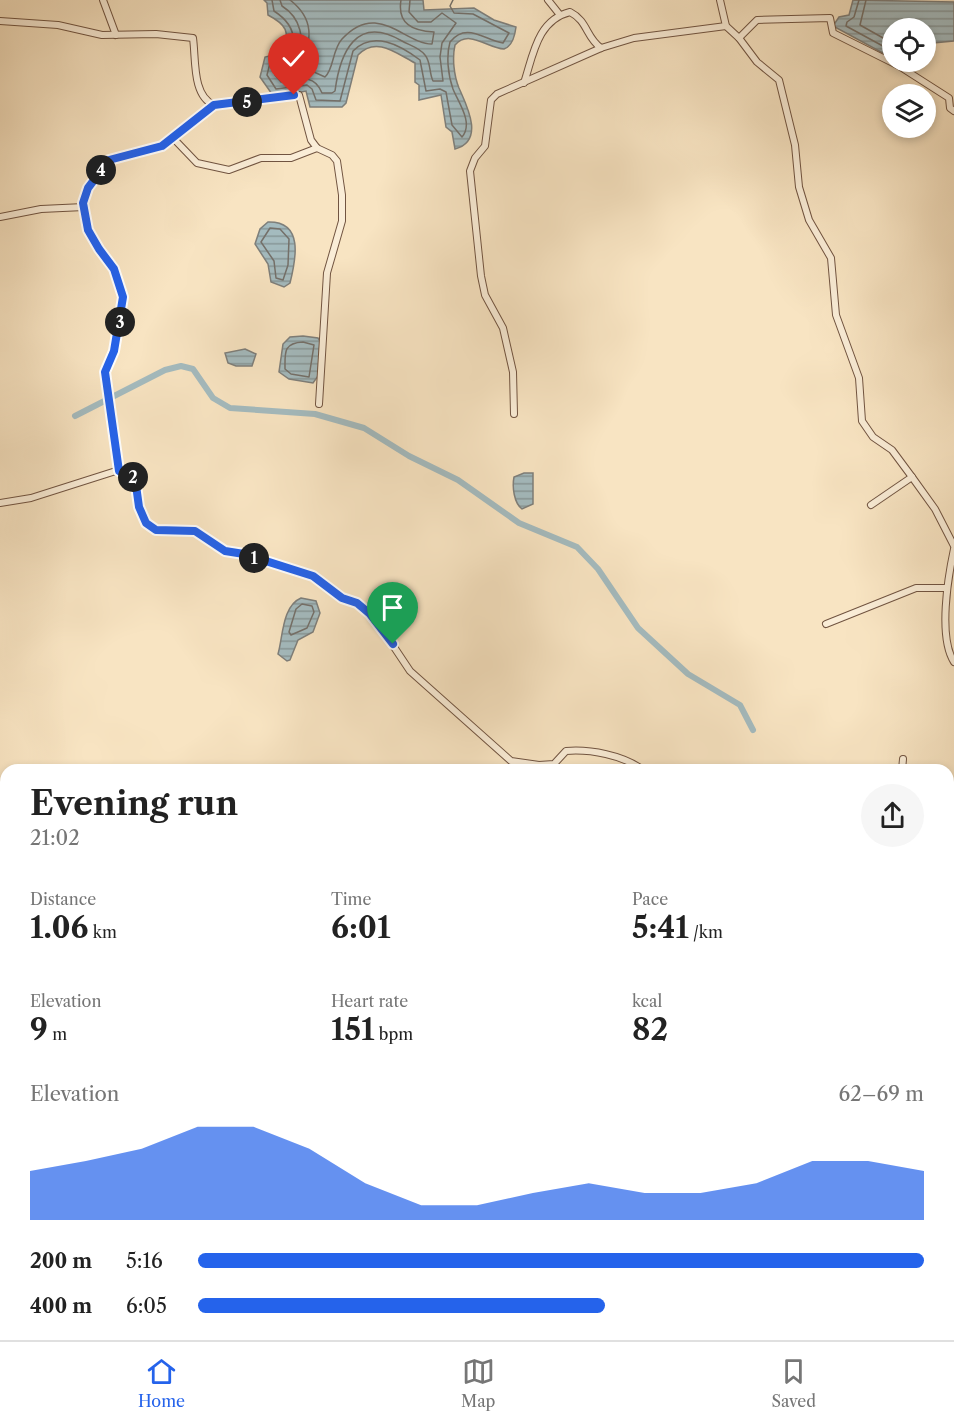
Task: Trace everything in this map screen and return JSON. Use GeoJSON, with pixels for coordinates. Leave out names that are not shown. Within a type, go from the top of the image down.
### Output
{"type":"FeatureCollection","features":[{"type":"Feature","properties":{"kind":"street"},"geometry":{"type":"LineString","coordinates":[[103,0],[117,35]]}},
{"type":"Feature","properties":{"kind":"street"},"geometry":{"type":"LineString","coordinates":[[548,0],[560,15]]}},
{"type":"Feature","properties":{"kind":"street"},"geometry":{"type":"LineString","coordinates":[[720,0],[726,26],[739,38],[757,62],[779,80],[795,145],[803,198],[809,220],[831,258],[836,315],[859,378],[862,422],[873,437],[892,450],[912,477],[935,509],[954,547],[947,588],[947,640],[954,662]]}},
{"type":"Feature","properties":{"kind":"street"},"geometry":{"type":"LineString","coordinates":[[524,83],[535,42],[560,15],[570,12],[581,18],[595,44],[601,48]]}},
{"type":"Feature","properties":{"kind":"street"},"geometry":{"type":"LineString","coordinates":[[739,38],[757,21],[830,18],[833,33],[919,77],[949,98],[950,108],[954,111]]}},
{"type":"Feature","properties":{"kind":"street"},"geometry":{"type":"LineString","coordinates":[[0,21],[40,22],[102,35],[156,34],[193,38],[199,89],[206,102],[214,105],[299,95],[311,140],[317,148],[332,155],[337,161],[342,195],[342,220],[327,273],[319,404]]}},
{"type":"Feature","properties":{"kind":"street"},"geometry":{"type":"LineString","coordinates":[[514,414],[513,372],[504,343],[503,328],[484,295],[470,171],[487,137],[491,100],[497,94],[601,48],[634,38],[726,26]]}},
{"type":"Feature","properties":{"kind":"street"},"geometry":{"type":"LineString","coordinates":[[119,471],[106,388],[106,367],[114,351],[123,297],[114,269],[88,230],[84,207],[88,188],[109,160],[162,146],[174,139],[214,105]]}},
{"type":"Feature","properties":{"kind":"street"},"geometry":{"type":"LineString","coordinates":[[174,139],[183,145],[197,163],[229,170],[261,158],[291,158],[317,148]]}},
{"type":"Feature","properties":{"kind":"street"},"geometry":{"type":"LineString","coordinates":[[0,217],[41,209],[84,207]]}},
{"type":"Feature","properties":{"kind":"street"},"geometry":{"type":"LineString","coordinates":[[0,503],[31,498],[119,471],[135,478],[139,507],[146,523],[156,530],[195,531],[225,551],[244,554],[313,576],[342,598],[357,603],[376,620],[410,671],[511,761],[531,764]]}},
{"type":"Feature","properties":{"kind":"street"},"geometry":{"type":"LineString","coordinates":[[871,505],[912,477]]}},
{"type":"Feature","properties":{"kind":"street"},"geometry":{"type":"LineString","coordinates":[[826,624],[916,588],[947,588]]}},
{"type":"Feature","properties":{"kind":"street"},"geometry":{"type":"LineString","coordinates":[[554,764],[566,751],[576,750],[623,759],[632,764]]}},
{"type":"Feature","properties":{"kind":"street"},"geometry":{"type":"LineString","coordinates":[[903,759],[903,764]]}},
{"type":"Feature","properties":{"kind":"water"},"geometry":{"type":"Polygon","coordinates":[[[264,0],[423,0],[424,10],[474,8],[494,20],[516,27],[511,43],[504,49],[472,39],[460,41],[455,45],[455,73],[469,113],[472,131],[464,145],[455,149],[452,132],[446,127],[441,95],[419,100],[419,85],[415,82],[415,63],[386,48],[372,47],[358,55],[346,103],[342,107],[310,107],[306,91],[274,97],[260,77],[265,57],[285,52],[287,39],[283,26],[268,15],[267,3],[264,0]]]}},
{"type":"Feature","properties":{"kind":"water"},"geometry":{"type":"Polygon","coordinates":[[[853,0],[954,2],[954,41],[936,43],[936,18],[882,18],[882,53],[833,26],[839,17],[849,15],[853,0]]]}},
{"type":"Feature","properties":{"kind":"water"},"geometry":{"type":"Polygon","coordinates":[[[268,222],[280,223],[287,228],[295,243],[290,283],[284,287],[271,282],[268,264],[255,244],[260,229],[268,222]]]}},
{"type":"Feature","properties":{"kind":"water"},"geometry":{"type":"Polygon","coordinates":[[[290,337],[318,338],[320,341],[318,376],[313,383],[289,379],[279,372],[283,344],[290,337]]]}},
{"type":"Feature","properties":{"kind":"water"},"geometry":{"type":"Polygon","coordinates":[[[245,349],[256,354],[252,366],[236,366],[228,363],[225,353],[245,349]]]}},
{"type":"Feature","properties":{"kind":"water"},"geometry":{"type":"Polygon","coordinates":[[[524,473],[533,473],[533,504],[522,509],[515,499],[513,481],[514,477],[524,473]]]}},
{"type":"Feature","properties":{"kind":"water"},"geometry":{"type":"Polygon","coordinates":[[[301,598],[316,601],[320,613],[313,632],[298,640],[290,660],[287,661],[278,654],[284,623],[290,608],[301,598]]]}},
{"type":"Feature","properties":{"kind":"waterway"},"geometry":{"type":"LineString","coordinates":[[75,416],[165,370],[181,366],[193,369],[213,398],[230,408],[315,414],[364,428],[409,456],[458,480],[519,523],[577,547],[598,569],[638,628],[688,674],[740,705],[753,730]]}},
{"type":"Feature","properties":{"kind":"route"},"geometry":{"type":"LineString","coordinates":[[294,95],[214,105],[186,130],[162,146],[109,160],[88,188],[83,203],[88,230],[114,269],[123,297],[114,351],[105,372],[119,471],[135,478],[139,507],[146,523],[156,530],[195,531],[235,555],[244,554],[313,576],[342,598],[357,603],[370,614],[393,644]]}}]}
